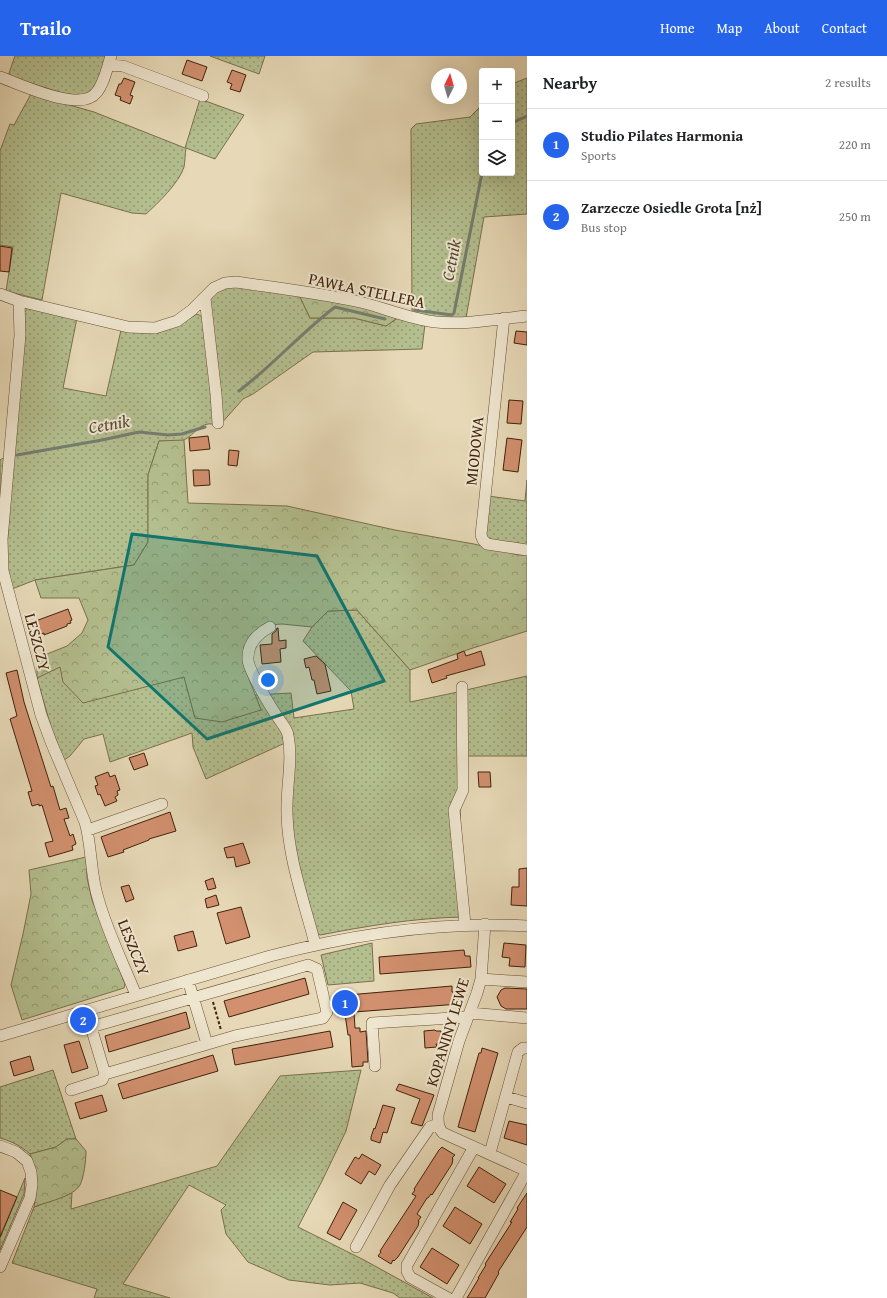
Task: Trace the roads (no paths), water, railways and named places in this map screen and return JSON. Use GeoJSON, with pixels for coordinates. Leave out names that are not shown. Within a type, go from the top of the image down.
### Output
{"type":"FeatureCollection","features":[{"type":"Feature","properties":{"kind":"street"},"geometry":{"type":"LineString","coordinates":[[0,77],[54,96],[82,101],[88,100],[96,95],[110,60],[203,96]]}},
{"type":"Feature","properties":{"kind":"street","name":"PAWŁA STELLERA"},"geometry":{"type":"LineString","coordinates":[[19,301],[128,327],[155,328],[177,321],[192,310],[214,288],[226,283],[236,282],[352,300],[436,322],[467,323],[527,316]]}},
{"type":"Feature","properties":{"kind":"street"},"geometry":{"type":"LineString","coordinates":[[0,294],[19,301]]}},
{"type":"Feature","properties":{"kind":"street"},"geometry":{"type":"LineString","coordinates":[[205,298],[218,423]]}},
{"type":"Feature","properties":{"kind":"street","name":"LESZCZY"},"geometry":{"type":"LineString","coordinates":[[19,301],[20,335],[2,539],[2,571],[41,715],[51,742],[82,811],[88,830],[97,896],[102,913],[136,995]]}},
{"type":"Feature","properties":{"kind":"street","name":"MIODOWA"},"geometry":{"type":"LineString","coordinates":[[504,318],[481,535],[487,544],[527,550]]}},
{"type":"Feature","properties":{"kind":"street"},"geometry":{"type":"LineString","coordinates":[[270,627],[262,631],[252,641],[248,650],[248,661],[260,687],[288,732],[290,752],[287,786],[287,814],[290,846],[315,944]]}},
{"type":"Feature","properties":{"kind":"street"},"geometry":{"type":"LineString","coordinates":[[462,687],[462,790],[454,810],[465,924]]}},
{"type":"Feature","properties":{"kind":"street"},"geometry":{"type":"LineString","coordinates":[[88,830],[162,804]]}},
{"type":"Feature","properties":{"kind":"street"},"geometry":{"type":"LineString","coordinates":[[2,1035],[315,944],[390,931],[465,924],[527,926]]}},
{"type":"Feature","properties":{"kind":"street","name":"KOPANINY LEWE"},"geometry":{"type":"LineString","coordinates":[[438,1124],[438,1115],[459,1041],[481,980],[485,924]]}},
{"type":"Feature","properties":{"kind":"street"},"geometry":{"type":"LineString","coordinates":[[71,1090],[102,1080],[105,1074],[91,1027],[308,965],[317,969],[327,1012],[323,1018],[224,1039],[105,1074]]}},
{"type":"Feature","properties":{"kind":"street"},"geometry":{"type":"LineString","coordinates":[[188,980],[207,1044]]}},
{"type":"Feature","properties":{"kind":"street"},"geometry":{"type":"LineString","coordinates":[[481,980],[527,982]]}},
{"type":"Feature","properties":{"kind":"street"},"geometry":{"type":"LineString","coordinates":[[375,1066],[372,1023],[469,1015],[527,1018]]}},
{"type":"Feature","properties":{"kind":"street"},"geometry":{"type":"LineString","coordinates":[[490,1153],[518,1052],[523,1048],[527,1048]]}},
{"type":"Feature","properties":{"kind":"street"},"geometry":{"type":"LineString","coordinates":[[506,1097],[527,1103]]}},
{"type":"Feature","properties":{"kind":"street"},"geometry":{"type":"LineString","coordinates":[[356,1247],[390,1185],[430,1127],[438,1124],[443,1133],[527,1171],[456,1298]]}},
{"type":"Feature","properties":{"kind":"street"},"geometry":{"type":"LineString","coordinates":[[0,1146],[16,1152],[27,1161],[31,1172],[32,1185],[30,1198],[0,1267]]}},
{"type":"Feature","properties":{"kind":"street"},"geometry":{"type":"LineString","coordinates":[[448,1298],[410,1277],[407,1271],[407,1265],[474,1147]]}},
{"type":"Feature","properties":{"kind":"waterway","name":"Cetnik"},"geometry":{"type":"LineString","coordinates":[[515,122],[527,116]]}},
{"type":"Feature","properties":{"kind":"waterway","name":"Cetnik"},"geometry":{"type":"LineString","coordinates":[[415,310],[452,315],[454,313],[481,176]]}},
{"type":"Feature","properties":{"kind":"waterway","name":"Cetnik"},"geometry":{"type":"LineString","coordinates":[[239,391],[264,371],[310,327],[335,307],[385,319]]}},
{"type":"Feature","properties":{"kind":"waterway","name":"Cetnik"},"geometry":{"type":"LineString","coordinates":[[17,455],[139,432],[168,435],[182,434],[205,427]]}},
{"type":"Feature","properties":{"kind":"place","name":"Studio Pilates Harmonia"},"geometry":{"type":"Point","coordinates":[345,1003]}},
{"type":"Feature","properties":{"kind":"place","name":"Zarzecze Osiedle Grota [nż]"},"geometry":{"type":"Point","coordinates":[83,1020]}}]}
